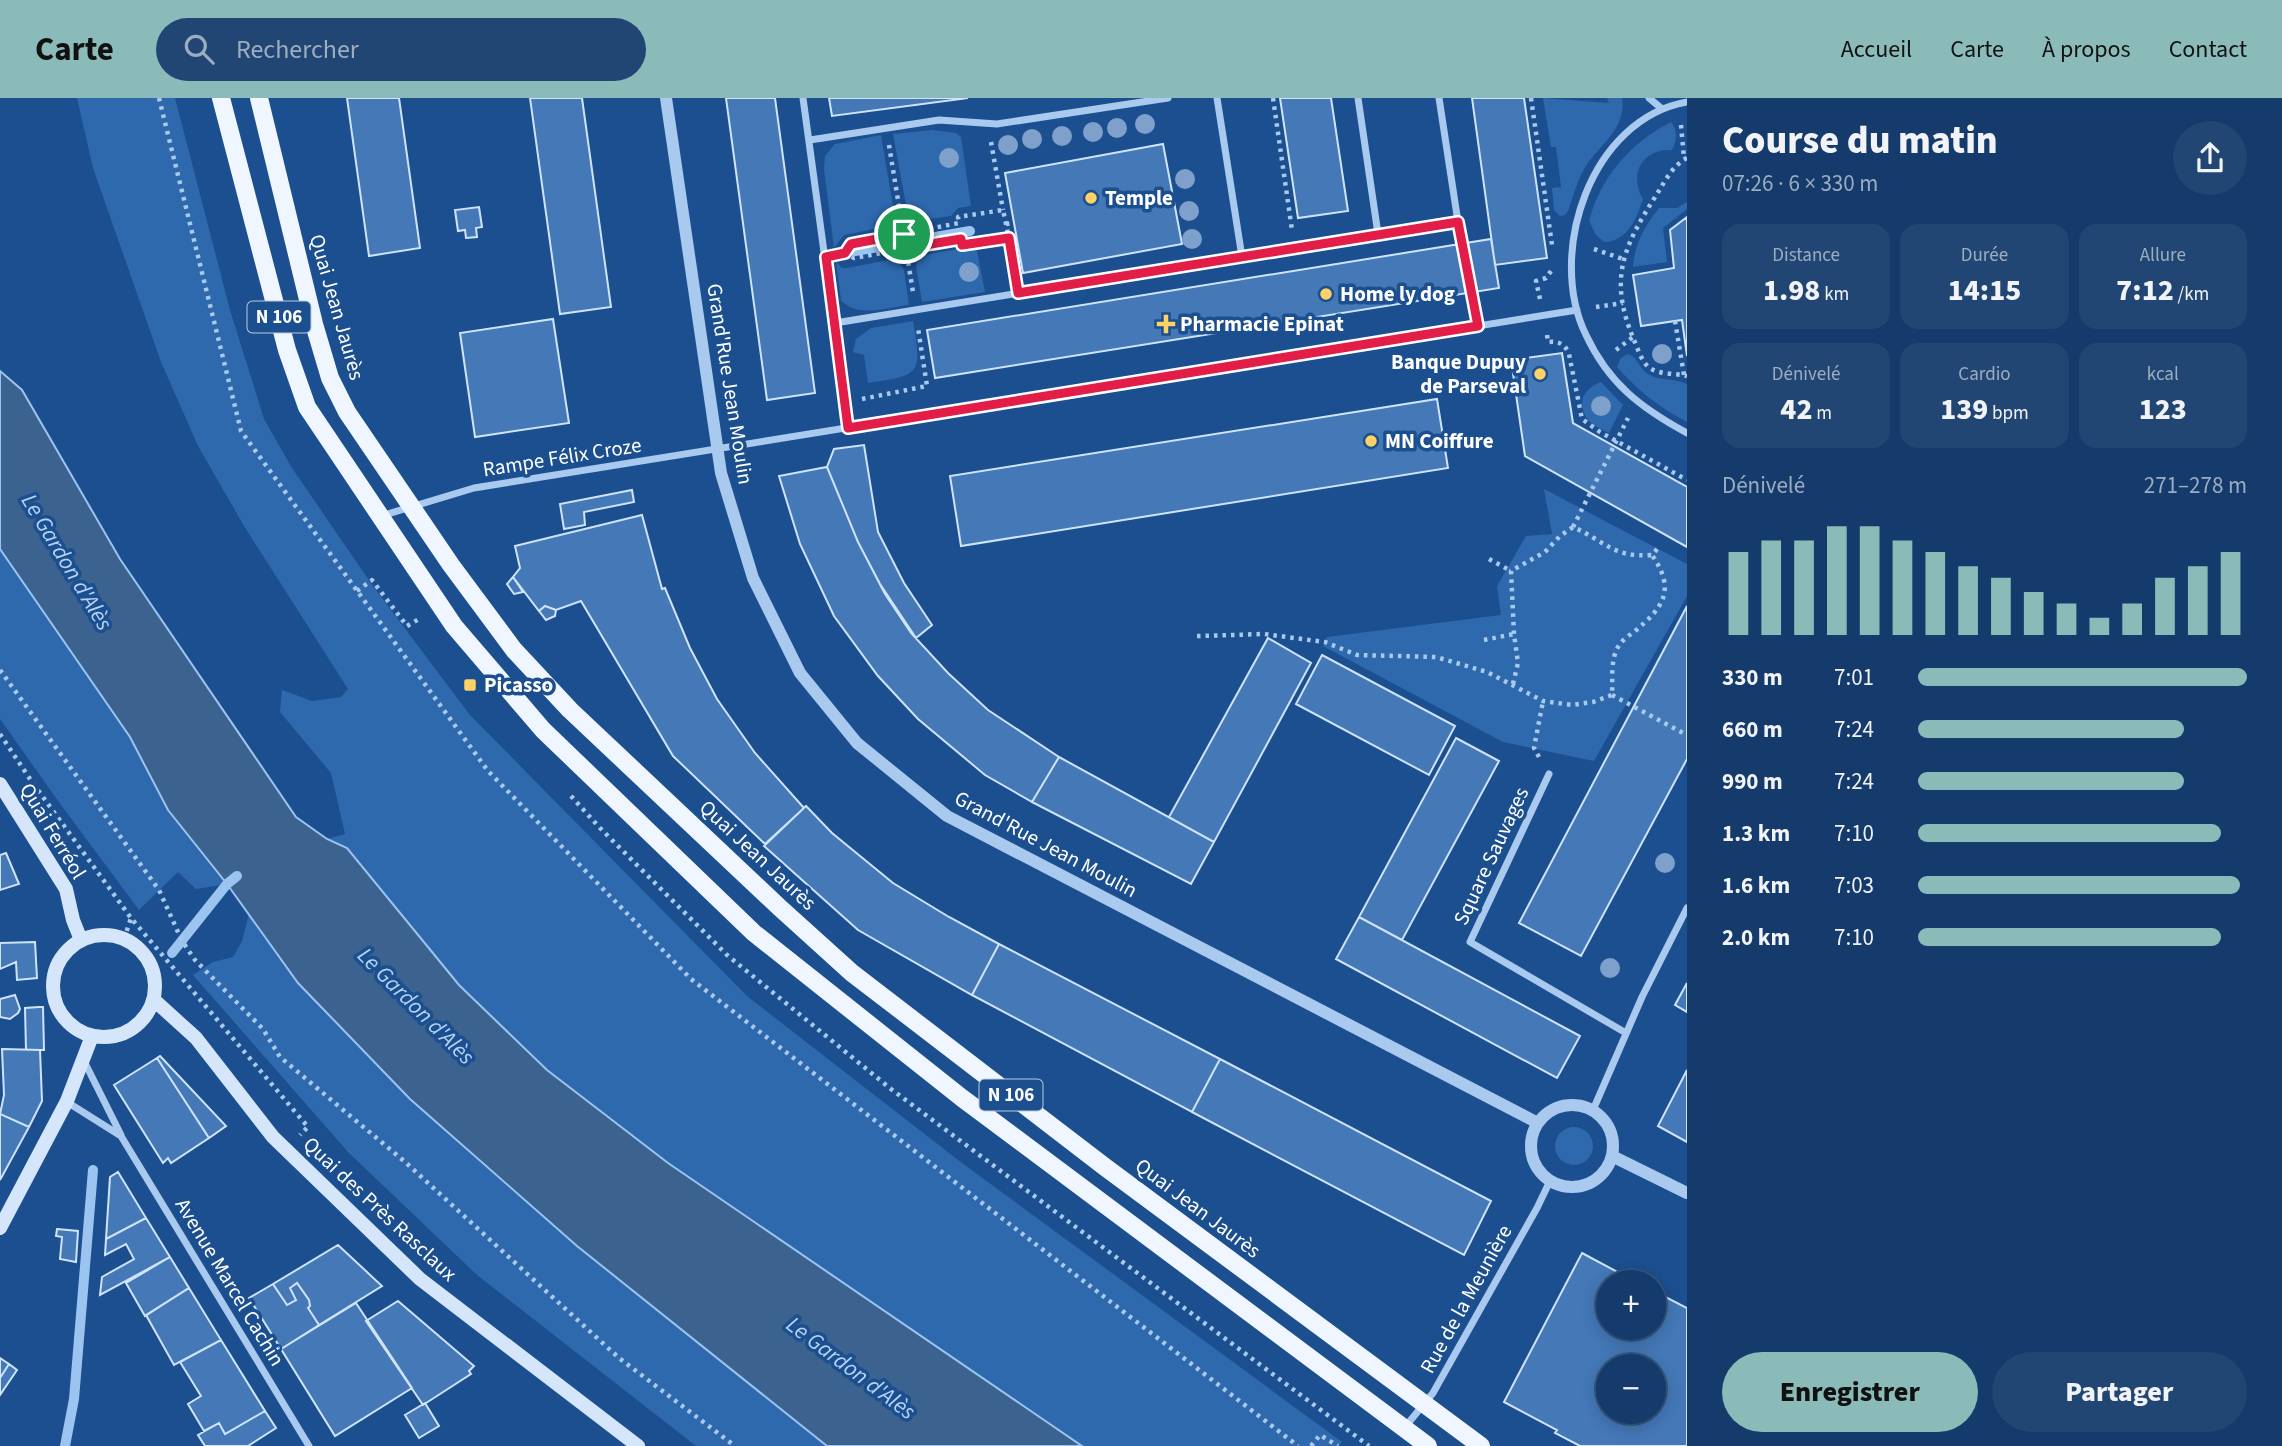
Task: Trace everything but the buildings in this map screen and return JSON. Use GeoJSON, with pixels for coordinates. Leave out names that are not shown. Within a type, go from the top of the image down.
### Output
{"type":"FeatureCollection","features":[{"type":"Feature","properties":{"kind":"main road","name":"N 106"},"geometry":{"type":"LineString","coordinates":[[221,98],[287,350],[307,407],[454,626],[543,730],[754,933],[962,1098],[1428,1446]]}},
{"type":"Feature","properties":{"kind":"main road","name":"Quai Jean Jaurès"},"geometry":{"type":"LineString","coordinates":[[259,101],[330,378],[347,412],[451,565],[514,650],[570,710],[843,965],[1105,1167],[1481,1446]]}},
{"type":"Feature","properties":{"kind":"main road","name":"Quai Ferréol"},"geometry":{"type":"LineString","coordinates":[[0,785],[66,889],[81,940]]}},
{"type":"Feature","properties":{"kind":"main road"},"geometry":{"type":"LineString","coordinates":[[110,935],[124,939],[147,957],[156,985],[153,1000],[147,1014],[137,1026],[123,1034],[92,1036],[66,1021],[57,1007],[53,993],[54,977],[59,962],[68,949],[81,940],[110,935]]}},
{"type":"Feature","properties":{"kind":"main road","name":"Quai des Près Rasclaux"},"geometry":{"type":"LineString","coordinates":[[153,1000],[196,1038],[274,1137],[420,1279],[638,1446]]}},
{"type":"Feature","properties":{"kind":"main road"},"geometry":{"type":"LineString","coordinates":[[0,1228],[67,1101],[92,1036]]}},
{"type":"Feature","properties":{"kind":"street","name":"Grand'Rue Jean Moulin"},"geometry":{"type":"LineString","coordinates":[[666,98],[722,473],[752,578],[800,673],[857,743],[947,816],[1538,1123]]}},
{"type":"Feature","properties":{"kind":"street"},"geometry":{"type":"LineString","coordinates":[[803,98],[848,428]]}},
{"type":"Feature","properties":{"kind":"street"},"geometry":{"type":"LineString","coordinates":[[810,140],[939,120],[997,124],[1168,98]]}},
{"type":"Feature","properties":{"kind":"street"},"geometry":{"type":"LineString","coordinates":[[1217,98],[1242,257]]}},
{"type":"Feature","properties":{"kind":"street"},"geometry":{"type":"LineString","coordinates":[[1358,98],[1378,234]]}},
{"type":"Feature","properties":{"kind":"street"},"geometry":{"type":"LineString","coordinates":[[835,323],[1458,222],[1439,98]]}},
{"type":"Feature","properties":{"kind":"street"},"geometry":{"type":"LineString","coordinates":[[1649,98],[1661,108]]}},
{"type":"Feature","properties":{"kind":"street"},"geometry":{"type":"LineString","coordinates":[[1687,102],[1661,108],[1635,124],[1601,163],[1588,185],[1574,234],[1573,284],[1577,310],[1585,333],[1615,380],[1636,402],[1687,433]]}},
{"type":"Feature","properties":{"kind":"street","name":"Rampe Félix Croze"},"geometry":{"type":"LineString","coordinates":[[381,516],[474,488],[1577,310]]}},
{"type":"Feature","properties":{"kind":"street","name":"Square Sauvages"},"geometry":{"type":"LineString","coordinates":[[1549,774],[1470,942],[1626,1032]]}},
{"type":"Feature","properties":{"kind":"street"},"geometry":{"type":"LineString","coordinates":[[1592,1110],[1626,1032],[1687,908]]}},
{"type":"Feature","properties":{"kind":"street","name":"Avenue Marcel Cachin"},"geometry":{"type":"LineString","coordinates":[[84,1061],[121,1136],[309,1446]]}},
{"type":"Feature","properties":{"kind":"street","name":"Avenue Marcel Cachin"},"geometry":{"type":"LineString","coordinates":[[67,1101],[121,1136]]}},
{"type":"Feature","properties":{"kind":"street"},"geometry":{"type":"LineString","coordinates":[[1581,1105],[1592,1110],[1603,1118],[1611,1129],[1614,1142],[1607,1168],[1588,1184],[1575,1187],[1550,1181],[1540,1172],[1531,1148],[1538,1123],[1546,1114],[1557,1108],[1581,1105]]}},
{"type":"Feature","properties":{"kind":"street"},"geometry":{"type":"LineString","coordinates":[[1612,1156],[1687,1193]]}},
{"type":"Feature","properties":{"kind":"street","name":"Rue de la Meunière"},"geometry":{"type":"LineString","coordinates":[[1404,1429],[1433,1393],[1550,1181]]}},
{"type":"Feature","properties":{"kind":"path"},"geometry":{"type":"LineString","coordinates":[[1273,98],[1295,248]]}},
{"type":"Feature","properties":{"kind":"path"},"geometry":{"type":"LineString","coordinates":[[1531,98],[1553,257]]}},
{"type":"Feature","properties":{"kind":"path"},"geometry":{"type":"LineString","coordinates":[[1675,321],[1685,375],[1659,371],[1644,361],[1628,322],[1620,270],[1628,242],[1678,163],[1686,158],[1678,104]]}},
{"type":"Feature","properties":{"kind":"path"},"geometry":{"type":"LineString","coordinates":[[988,123],[1018,293]]}},
{"type":"Feature","properties":{"kind":"path"},"geometry":{"type":"LineString","coordinates":[[845,404],[927,386],[886,128]]}},
{"type":"Feature","properties":{"kind":"path"},"geometry":{"type":"LineString","coordinates":[[845,253],[851,244],[959,223],[958,217],[1003,210]]}},
{"type":"Feature","properties":{"kind":"path"},"geometry":{"type":"LineString","coordinates":[[1458,222],[1478,326]]}},
{"type":"Feature","properties":{"kind":"path"},"geometry":{"type":"LineString","coordinates":[[1006,224],[1014,223]]}},
{"type":"Feature","properties":{"kind":"path"},"geometry":{"type":"LineString","coordinates":[[826,257],[845,253],[854,258],[961,239],[962,245],[1009,238]]}},
{"type":"Feature","properties":{"kind":"path"},"geometry":{"type":"LineString","coordinates":[[1553,265],[1546,278],[1536,281],[1548,342],[1561,343],[1569,354],[1582,419],[1687,480]]}},
{"type":"Feature","properties":{"kind":"path"},"geometry":{"type":"LineString","coordinates":[[1511,570],[1545,552],[1573,527],[1636,402]]}},
{"type":"Feature","properties":{"kind":"path"},"geometry":{"type":"LineString","coordinates":[[1573,527],[1601,544],[1632,556],[1652,555],[1658,548]]}},
{"type":"Feature","properties":{"kind":"path"},"geometry":{"type":"LineString","coordinates":[[1612,695],[1613,660],[1619,644],[1648,620],[1661,605],[1666,585],[1662,570],[1652,555]]}},
{"type":"Feature","properties":{"kind":"path"},"geometry":{"type":"LineString","coordinates":[[1489,559],[1511,570]]}},
{"type":"Feature","properties":{"kind":"path"},"geometry":{"type":"LineString","coordinates":[[1511,570],[1518,663],[1513,684]]}},
{"type":"Feature","properties":{"kind":"path"},"geometry":{"type":"LineString","coordinates":[[357,591],[372,580],[407,626],[422,617]]}},
{"type":"Feature","properties":{"kind":"path"},"geometry":{"type":"LineString","coordinates":[[1198,636],[1264,634],[1325,642],[1357,655],[1436,657],[1488,672],[1543,701],[1572,705],[1612,695],[1687,735]]}},
{"type":"Feature","properties":{"kind":"path"},"geometry":{"type":"LineString","coordinates":[[1484,640],[1514,634]]}},
{"type":"Feature","properties":{"kind":"path"},"geometry":{"type":"LineString","coordinates":[[0,670],[159,890],[182,941],[195,960],[262,1029],[280,1057],[404,1161],[620,1358],[735,1446]]}},
{"type":"Feature","properties":{"kind":"path"},"geometry":{"type":"LineString","coordinates":[[1534,748],[1543,701]]}},
{"type":"Feature","properties":{"kind":"path"},"geometry":{"type":"LineString","coordinates":[[0,734],[131,919],[308,1126],[300,1136]]}},
{"type":"Feature","properties":{"kind":"path"},"geometry":{"type":"LineString","coordinates":[[124,939],[131,919]]}},
{"type":"Feature","properties":{"kind":"path"},"geometry":{"type":"LineString","coordinates":[[1311,1446],[1321,1434],[1338,1446]]}},
{"type":"Feature","properties":{"kind":"shaded area"},"geometry":{"type":"Polygon","coordinates":[[[77,98],[175,98],[230,310],[264,419],[292,468],[373,586],[470,715],[747,996],[962,1163],[1342,1442],[1339,1446],[1082,1446],[668,1163],[547,1070],[459,985],[347,848],[327,839],[345,834],[331,773],[280,712],[282,690],[312,701],[341,697],[348,689],[244,526],[198,446],[161,362],[93,168],[77,98]]]}},
{"type":"Feature","properties":{"kind":"shaded area"},"geometry":{"type":"Polygon","coordinates":[[[1543,98],[1609,103],[1607,98],[1622,98],[1620,119],[1616,128],[1584,169],[1568,211],[1560,216],[1554,210],[1552,188],[1561,187],[1556,147],[1551,147],[1543,98]]]}},
{"type":"Feature","properties":{"kind":"shaded area"},"geometry":{"type":"Polygon","coordinates":[[[1671,122],[1676,136],[1672,150],[1653,153],[1641,164],[1638,172],[1637,181],[1643,199],[1638,214],[1630,228],[1619,238],[1604,242],[1596,235],[1589,221],[1601,190],[1630,151],[1656,130],[1671,122]]]}},
{"type":"Feature","properties":{"kind":"shaded area"},"geometry":{"type":"Polygon","coordinates":[[[932,130],[956,133],[961,137],[971,206],[958,208],[951,216],[914,221],[908,216],[893,134],[932,130]]]}},
{"type":"Feature","properties":{"kind":"shaded area"},"geometry":{"type":"Polygon","coordinates":[[[881,135],[894,225],[844,235],[834,248],[824,169],[825,156],[835,144],[881,135]]]}},
{"type":"Feature","properties":{"kind":"shaded area"},"geometry":{"type":"Polygon","coordinates":[[[1687,202],[1687,209],[1663,228],[1667,262],[1633,267],[1641,236],[1659,208],[1677,208],[1687,202]]]}},
{"type":"Feature","properties":{"kind":"shaded area"},"geometry":{"type":"Polygon","coordinates":[[[976,246],[985,292],[922,302],[916,266],[918,256],[976,246]]]}},
{"type":"Feature","properties":{"kind":"shaded area"},"geometry":{"type":"Polygon","coordinates":[[[898,259],[904,270],[909,305],[864,310],[848,306],[841,300],[836,262],[842,268],[847,268],[898,259]]]}},
{"type":"Feature","properties":{"kind":"shaded area"},"geometry":{"type":"Polygon","coordinates":[[[913,321],[917,352],[914,369],[899,378],[868,383],[864,355],[853,352],[856,339],[871,328],[913,321]]]}},
{"type":"Feature","properties":{"kind":"shaded area"},"geometry":{"type":"Polygon","coordinates":[[[1628,354],[1648,374],[1687,384],[1687,422],[1649,398],[1617,367],[1621,358],[1628,354]]]}},
{"type":"Feature","properties":{"kind":"shaded area"},"geometry":{"type":"Polygon","coordinates":[[[1601,382],[1623,405],[1609,433],[1590,422],[1582,408],[1583,397],[1590,388],[1601,382]]]}},
{"type":"Feature","properties":{"kind":"shaded area"},"geometry":{"type":"Polygon","coordinates":[[[1544,489],[1687,564],[1687,596],[1594,761],[1503,742],[1323,646],[1327,637],[1501,615],[1497,586],[1526,536],[1552,534],[1544,489]]]}},
{"type":"Feature","properties":{"kind":"shaded area"},"geometry":{"type":"Polygon","coordinates":[[[0,549],[130,737],[168,810],[227,884],[196,889],[178,872],[139,910],[0,719],[0,549]]]}},
{"type":"Feature","properties":{"kind":"shaded area"},"geometry":{"type":"Polygon","coordinates":[[[249,914],[298,983],[410,1099],[577,1246],[827,1446],[696,1446],[477,1275],[348,1152],[193,975],[213,962],[233,957],[242,941],[249,914]]]}},
{"type":"Feature","properties":{"kind":"shaded area"},"geometry":{"type":"Polygon","coordinates":[[[1574,1127],[1587,1133],[1593,1146],[1587,1159],[1574,1165],[1561,1159],[1555,1146],[1561,1133],[1574,1127]]]}},
{"type":"Feature","properties":{"kind":"water","name":"Le Gardon d'Alès"},"geometry":{"type":"Polygon","coordinates":[[[0,371],[22,390],[120,559],[296,817],[327,839],[347,848],[459,985],[547,1070],[668,1163],[1082,1446],[827,1446],[577,1246],[410,1099],[298,983],[227,884],[168,810],[130,737],[0,549],[0,371]]]}},
{"type":"Feature","properties":{"kind":"waterway"},"geometry":{"type":"LineString","coordinates":[[855,251],[970,231]]}},
{"type":"Feature","properties":{"kind":"waterway"},"geometry":{"type":"LineString","coordinates":[[172,953],[227,884],[237,876]]}},
{"type":"Feature","properties":{"kind":"waterway"},"geometry":{"type":"LineString","coordinates":[[65,1446],[74,1399],[93,1170]]}},
{"type":"Feature","properties":{"kind":"place","name":"Temple"},"geometry":{"type":"Point","coordinates":[1091,198]}},
{"type":"Feature","properties":{"kind":"place","name":"Home ly dog"},"geometry":{"type":"Point","coordinates":[1326,294]}},
{"type":"Feature","properties":{"kind":"place","name":"Pharmacie Epinat"},"geometry":{"type":"Point","coordinates":[1166,324]}},
{"type":"Feature","properties":{"kind":"place","name":"Banque Dupuy de Parseval"},"geometry":{"type":"Point","coordinates":[1540,374]}},
{"type":"Feature","properties":{"kind":"place","name":"MN Coiffure"},"geometry":{"type":"Point","coordinates":[1371,441]}},
{"type":"Feature","properties":{"kind":"place","name":"Picasso"},"geometry":{"type":"Point","coordinates":[470,685]}},
{"type":"Feature","properties":{"kind":"route"},"geometry":{"type":"LineString","coordinates":[[1458,222],[1478,326],[848,428],[826,257],[845,253],[851,244],[904,234],[907,248],[961,239],[962,245],[1009,238],[1018,293],[1458,222]]}}]}
